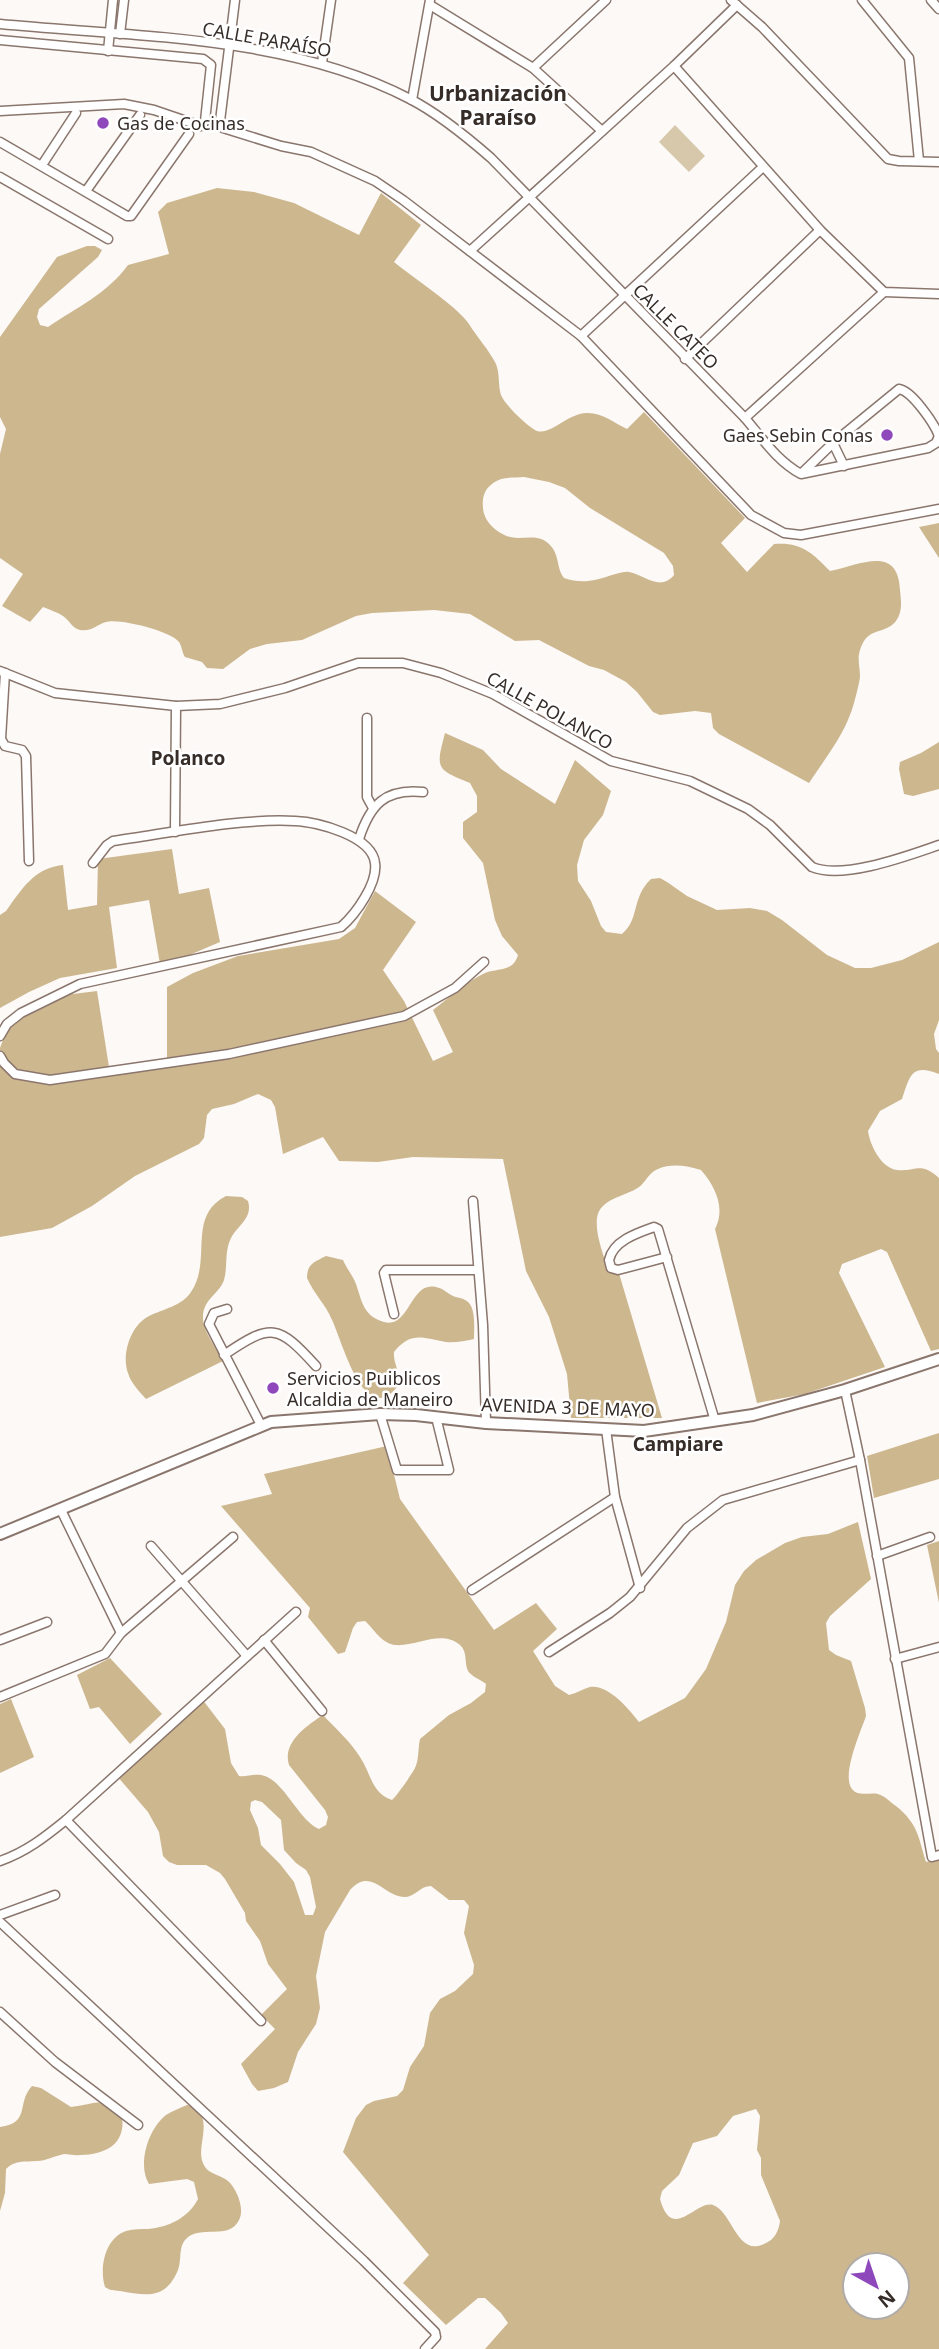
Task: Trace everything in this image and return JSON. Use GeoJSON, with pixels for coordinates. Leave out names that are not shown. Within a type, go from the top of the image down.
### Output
{"type":"FeatureCollection","features":[{"type":"Feature","properties":{"kind":"street"},"geometry":{"type":"LineString","coordinates":[[108,51],[113,0]]}},
{"type":"Feature","properties":{"kind":"street"},"geometry":{"type":"LineString","coordinates":[[120,34],[124,0]]}},
{"type":"Feature","properties":{"kind":"street"},"geometry":{"type":"LineString","coordinates":[[235,0],[220,121],[223,128],[311,152],[375,181],[581,336],[751,515],[784,533],[801,536],[939,509]]}},
{"type":"Feature","properties":{"kind":"street"},"geometry":{"type":"LineString","coordinates":[[322,63],[331,0]]}},
{"type":"Feature","properties":{"kind":"street"},"geometry":{"type":"LineString","coordinates":[[533,68],[606,0]]}},
{"type":"Feature","properties":{"kind":"street"},"geometry":{"type":"LineString","coordinates":[[862,0],[909,58],[919,161]]}},
{"type":"Feature","properties":{"kind":"street"},"geometry":{"type":"LineString","coordinates":[[931,0],[939,9]]}},
{"type":"Feature","properties":{"kind":"street"},"geometry":{"type":"LineString","coordinates":[[412,100],[430,2],[533,68],[602,131]]}},
{"type":"Feature","properties":{"kind":"street"},"geometry":{"type":"LineString","coordinates":[[470,251],[674,66],[734,2],[888,159],[939,162]]}},
{"type":"Feature","properties":{"kind":"street","name":"CALLE PARAÍSO"},"geometry":{"type":"LineString","coordinates":[[0,24],[230,45],[322,63],[412,100],[472,141],[530,197]]}},
{"type":"Feature","properties":{"kind":"street"},"geometry":{"type":"LineString","coordinates":[[0,40],[208,61],[211,65],[204,124],[198,126],[154,110],[124,104],[0,111]]}},
{"type":"Feature","properties":{"kind":"street"},"geometry":{"type":"LineString","coordinates":[[674,66],[820,230],[884,292],[939,294]]}},
{"type":"Feature","properties":{"kind":"street"},"geometry":{"type":"LineString","coordinates":[[42,165],[76,113]]}},
{"type":"Feature","properties":{"kind":"street"},"geometry":{"type":"LineString","coordinates":[[86,191],[140,115]]}},
{"type":"Feature","properties":{"kind":"street"},"geometry":{"type":"LineString","coordinates":[[0,142],[131,216],[189,134]]}},
{"type":"Feature","properties":{"kind":"street"},"geometry":{"type":"LineString","coordinates":[[581,336],[763,167]]}},
{"type":"Feature","properties":{"kind":"street"},"geometry":{"type":"LineString","coordinates":[[0,177],[108,239]]}},
{"type":"Feature","properties":{"kind":"street","name":"CALLE CATEO"},"geometry":{"type":"LineString","coordinates":[[530,197],[685,359],[746,418],[782,463],[801,474]]}},
{"type":"Feature","properties":{"kind":"street"},"geometry":{"type":"LineString","coordinates":[[685,359],[820,230]]}},
{"type":"Feature","properties":{"kind":"street"},"geometry":{"type":"LineString","coordinates":[[746,418],[884,292]]}},
{"type":"Feature","properties":{"kind":"street"},"geometry":{"type":"LineString","coordinates":[[902,388],[922,410],[939,436],[936,443],[928,448],[801,474],[894,391],[902,388]]}},
{"type":"Feature","properties":{"kind":"street"},"geometry":{"type":"LineString","coordinates":[[833,443],[844,466]]}},
{"type":"Feature","properties":{"kind":"street","name":"CALLE POLANCO"},"geometry":{"type":"LineString","coordinates":[[2,672],[55,693],[176,706],[220,704],[285,688],[358,663],[403,663],[441,673],[493,694],[611,761],[690,781],[748,809],[770,825],[812,867],[820,871],[830,872],[881,864],[939,845]]}},
{"type":"Feature","properties":{"kind":"street"},"geometry":{"type":"LineString","coordinates":[[2,672],[1,738],[5,746],[22,750],[26,756],[29,861]]}},
{"type":"Feature","properties":{"kind":"street"},"geometry":{"type":"LineString","coordinates":[[175,832],[176,706]]}},
{"type":"Feature","properties":{"kind":"street"},"geometry":{"type":"LineString","coordinates":[[367,718],[367,797],[373,807]]}},
{"type":"Feature","properties":{"kind":"street"},"geometry":{"type":"LineString","coordinates":[[359,839],[367,816],[373,807],[387,796],[403,792],[423,792]]}},
{"type":"Feature","properties":{"kind":"street"},"geometry":{"type":"LineString","coordinates":[[0,1036],[7,1024],[21,1013],[80,984],[341,927],[360,906],[376,870],[374,857],[359,839],[296,821],[240,824],[113,841],[93,863]]}},
{"type":"Feature","properties":{"kind":"street"},"geometry":{"type":"LineString","coordinates":[[0,1056],[15,1074],[50,1080],[229,1054],[404,1016],[455,988],[484,962]]}},
{"type":"Feature","properties":{"kind":"street"},"geometry":{"type":"LineString","coordinates":[[473,1201],[483,1325],[486,1423]]}},
{"type":"Feature","properties":{"kind":"street"},"geometry":{"type":"LineString","coordinates":[[667,1257],[618,1270],[611,1268],[609,1260],[614,1249],[627,1238],[654,1227],[658,1229],[667,1257],[715,1421]]}},
{"type":"Feature","properties":{"kind":"street"},"geometry":{"type":"LineString","coordinates":[[394,1314],[384,1273],[386,1270],[478,1270]]}},
{"type":"Feature","properties":{"kind":"street"},"geometry":{"type":"LineString","coordinates":[[227,1309],[214,1313],[209,1324],[261,1425]]}},
{"type":"Feature","properties":{"kind":"street"},"geometry":{"type":"LineString","coordinates":[[224,1355],[250,1338],[267,1332],[284,1334],[292,1339],[316,1366]]}},
{"type":"Feature","properties":{"kind":"street","name":"AVENIDA 3 DE MAYO"},"geometry":{"type":"LineString","coordinates":[[0,1534],[261,1425],[380,1414],[486,1423],[645,1431],[753,1415],[845,1390],[939,1359]]}},
{"type":"Feature","properties":{"kind":"street"},"geometry":{"type":"LineString","coordinates":[[845,1390],[932,1857],[939,1855]]}},
{"type":"Feature","properties":{"kind":"street"},"geometry":{"type":"LineString","coordinates":[[380,1414],[397,1470],[449,1471],[436,1417]]}},
{"type":"Feature","properties":{"kind":"street"},"geometry":{"type":"LineString","coordinates":[[606,1429],[615,1497],[640,1588]]}},
{"type":"Feature","properties":{"kind":"street"},"geometry":{"type":"LineString","coordinates":[[549,1652],[610,1613],[640,1588],[687,1528],[723,1500],[860,1460]]}},
{"type":"Feature","properties":{"kind":"street"},"geometry":{"type":"LineString","coordinates":[[472,1590],[615,1497]]}},
{"type":"Feature","properties":{"kind":"street"},"geometry":{"type":"LineString","coordinates":[[61,1510],[121,1633]]}},
{"type":"Feature","properties":{"kind":"street"},"geometry":{"type":"LineString","coordinates":[[0,1697],[105,1654],[121,1633],[233,1537]]}},
{"type":"Feature","properties":{"kind":"street"},"geometry":{"type":"LineString","coordinates":[[877,1556],[930,1537]]}},
{"type":"Feature","properties":{"kind":"street"},"geometry":{"type":"LineString","coordinates":[[151,1546],[247,1656]]}},
{"type":"Feature","properties":{"kind":"street"},"geometry":{"type":"LineString","coordinates":[[0,1861],[33,1846],[66,1820],[296,1612]]}},
{"type":"Feature","properties":{"kind":"street"},"geometry":{"type":"LineString","coordinates":[[0,1640],[47,1622]]}},
{"type":"Feature","properties":{"kind":"street"},"geometry":{"type":"LineString","coordinates":[[264,1640],[322,1711]]}},
{"type":"Feature","properties":{"kind":"street"},"geometry":{"type":"LineString","coordinates":[[895,1659],[939,1647]]}},
{"type":"Feature","properties":{"kind":"street"},"geometry":{"type":"LineString","coordinates":[[66,1820],[261,2021]]}},
{"type":"Feature","properties":{"kind":"street"},"geometry":{"type":"LineString","coordinates":[[0,1915],[55,1895]]}},
{"type":"Feature","properties":{"kind":"street"},"geometry":{"type":"LineString","coordinates":[[0,1922],[364,2261],[435,2332],[436,2337],[425,2349]]}},
{"type":"Feature","properties":{"kind":"street"},"geometry":{"type":"LineString","coordinates":[[0,2012],[55,2062],[138,2125]]}},
{"type":"Feature","properties":{"kind":"shaded area"},"geometry":{"type":"Polygon","coordinates":[[[675,125],[705,156],[689,172],[659,142],[675,125]]]}},
{"type":"Feature","properties":{"kind":"shaded area"},"geometry":{"type":"Polygon","coordinates":[[[217,188],[254,192],[294,203],[359,235],[381,193],[421,225],[394,262],[463,317],[496,364],[503,399],[535,430],[546,431],[573,416],[588,413],[604,416],[627,429],[644,412],[745,518],[721,543],[747,572],[774,544],[792,545],[806,550],[830,571],[876,561],[885,562],[892,567],[898,576],[900,613],[891,626],[872,634],[863,642],[859,657],[860,680],[850,714],[835,744],[809,783],[719,734],[713,728],[711,713],[695,711],[660,715],[653,712],[626,682],[604,670],[589,666],[539,640],[515,641],[470,614],[434,610],[356,616],[302,640],[250,649],[223,669],[207,668],[202,662],[185,657],[180,644],[174,638],[144,626],[113,621],[80,630],[63,616],[43,607],[30,622],[2,606],[23,574],[0,558],[0,454],[6,429],[0,417],[0,337],[57,257],[87,246],[102,250],[98,257],[39,309],[37,317],[40,325],[48,327],[101,292],[128,265],[169,254],[158,212],[167,203],[217,188]],[[524,477],[496,481],[487,489],[483,498],[484,514],[490,525],[506,536],[546,541],[555,552],[564,578],[588,581],[627,572],[663,582],[674,575],[673,566],[664,553],[590,508],[565,488],[524,477]]]}},
{"type":"Feature","properties":{"kind":"shaded area"},"geometry":{"type":"Polygon","coordinates":[[[939,523],[939,558],[919,527],[939,523]]]}},
{"type":"Feature","properties":{"kind":"shaded area"},"geometry":{"type":"Polygon","coordinates":[[[445,733],[483,750],[501,769],[555,804],[575,760],[611,791],[603,815],[584,840],[577,865],[578,881],[606,932],[622,934],[628,928],[645,886],[651,879],[660,878],[687,896],[717,910],[750,908],[767,911],[827,955],[855,968],[871,968],[902,960],[939,942],[939,1020],[934,1034],[939,1053],[939,1074],[923,1070],[913,1074],[902,1099],[880,1111],[868,1131],[874,1149],[886,1165],[897,1170],[923,1169],[939,1178],[939,1349],[931,1351],[887,1252],[881,1249],[842,1264],[839,1273],[885,1367],[805,1394],[757,1403],[715,1229],[719,1213],[717,1198],[711,1183],[701,1170],[685,1166],[663,1167],[655,1170],[639,1187],[608,1202],[599,1211],[597,1218],[599,1238],[608,1271],[618,1270],[662,1418],[571,1418],[567,1374],[549,1317],[526,1271],[503,1159],[413,1157],[378,1162],[339,1161],[323,1137],[283,1154],[275,1107],[271,1100],[258,1094],[212,1109],[207,1115],[204,1138],[199,1144],[135,1176],[92,1206],[52,1228],[0,1237],[0,1048],[7,1029],[19,1016],[65,995],[97,991],[109,1067],[167,1059],[167,987],[193,973],[238,956],[339,939],[355,928],[375,891],[416,922],[383,970],[404,1001],[433,1061],[453,1052],[433,1010],[478,976],[509,967],[518,955],[502,936],[495,920],[483,863],[463,838],[463,822],[477,812],[477,796],[470,783],[450,774],[441,766],[440,754],[445,733]]]}},
{"type":"Feature","properties":{"kind":"shaded area"},"geometry":{"type":"Polygon","coordinates":[[[939,742],[939,789],[913,796],[904,794],[900,762],[939,742]]]}},
{"type":"Feature","properties":{"kind":"shaded area"},"geometry":{"type":"Polygon","coordinates":[[[172,849],[179,894],[209,888],[220,942],[180,959],[160,964],[149,900],[109,907],[117,968],[60,978],[0,1008],[0,915],[36,875],[63,865],[68,910],[97,905],[98,859],[172,849]]]}},
{"type":"Feature","properties":{"kind":"shaded area"},"geometry":{"type":"Polygon","coordinates":[[[226,1196],[242,1197],[248,1201],[249,1207],[247,1217],[229,1243],[224,1280],[204,1311],[205,1328],[223,1361],[146,1399],[133,1384],[128,1373],[126,1357],[129,1341],[143,1320],[177,1304],[191,1292],[200,1266],[203,1227],[207,1215],[214,1205],[226,1196]]]}},
{"type":"Feature","properties":{"kind":"shaded area"},"geometry":{"type":"Polygon","coordinates":[[[326,1256],[343,1260],[355,1281],[364,1307],[377,1319],[393,1322],[400,1318],[422,1290],[429,1287],[439,1288],[471,1305],[474,1339],[449,1342],[418,1338],[406,1341],[394,1352],[400,1383],[387,1396],[376,1397],[366,1391],[357,1378],[329,1315],[307,1278],[310,1266],[326,1256]]]}},
{"type":"Feature","properties":{"kind":"shaded area"},"geometry":{"type":"Polygon","coordinates":[[[939,1433],[939,1479],[874,1498],[867,1456],[939,1433]]]}},
{"type":"Feature","properties":{"kind":"shaded area"},"geometry":{"type":"Polygon","coordinates":[[[387,1446],[400,1499],[494,1630],[536,1603],[557,1629],[533,1651],[555,1686],[569,1695],[590,1687],[604,1689],[618,1699],[639,1722],[685,1698],[706,1669],[726,1622],[735,1585],[744,1571],[756,1560],[785,1543],[802,1537],[828,1534],[858,1522],[871,1579],[830,1616],[826,1623],[829,1650],[851,1661],[865,1708],[866,1716],[850,1764],[849,1782],[855,1791],[861,1794],[878,1794],[896,1806],[913,1825],[926,1862],[939,1858],[939,2349],[485,2349],[508,2323],[485,2298],[478,2298],[446,2325],[403,2283],[429,2255],[343,2152],[356,2118],[366,2105],[397,2096],[403,2090],[410,2067],[424,2046],[430,2013],[440,1999],[455,1991],[473,1974],[474,1965],[464,1933],[469,1906],[464,1900],[449,1900],[431,1886],[406,1897],[365,1881],[350,1890],[325,1932],[316,1976],[320,2008],[316,2024],[298,2052],[288,2082],[258,2091],[241,2064],[275,2029],[261,2015],[287,1989],[268,1964],[260,1941],[246,1921],[245,1913],[225,1879],[206,1865],[177,1865],[169,1862],[163,1856],[159,1832],[148,1812],[117,1776],[202,1699],[225,1729],[231,1763],[239,1776],[261,1775],[269,1778],[304,1817],[319,1829],[326,1825],[328,1817],[325,1810],[289,1765],[288,1757],[292,1742],[310,1724],[323,1715],[356,1751],[380,1793],[392,1800],[415,1768],[420,1739],[449,1715],[485,1692],[486,1684],[468,1671],[464,1651],[453,1640],[437,1638],[403,1645],[390,1644],[365,1621],[357,1622],[345,1652],[338,1654],[308,1617],[310,1608],[221,1506],[272,1494],[264,1474],[387,1446]],[[251,1802],[250,1810],[258,1828],[261,1845],[294,1882],[305,1915],[313,1915],[316,1907],[310,1877],[284,1850],[281,1820],[262,1802],[251,1802]],[[756,2109],[733,2116],[717,2136],[693,2143],[679,2175],[662,2191],[660,2199],[665,2212],[671,2218],[685,2217],[706,2205],[713,2205],[720,2209],[736,2233],[748,2245],[756,2246],[772,2239],[778,2231],[780,2221],[761,2175],[761,2158],[757,2150],[760,2116],[756,2109]]]}},
{"type":"Feature","properties":{"kind":"shaded area"},"geometry":{"type":"Polygon","coordinates":[[[939,1541],[939,1603],[927,1545],[939,1541]]]}},
{"type":"Feature","properties":{"kind":"shaded area"},"geometry":{"type":"Polygon","coordinates":[[[110,1658],[162,1714],[130,1744],[99,1707],[90,1709],[77,1675],[110,1658]]]}},
{"type":"Feature","properties":{"kind":"shaded area"},"geometry":{"type":"Polygon","coordinates":[[[11,1699],[34,1757],[0,1773],[0,1704],[11,1699]]]}},
{"type":"Feature","properties":{"kind":"shaded area"},"geometry":{"type":"Polygon","coordinates":[[[32,2086],[41,2088],[71,2107],[102,2103],[122,2117],[121,2134],[112,2146],[98,2153],[64,2154],[9,2166],[6,2169],[5,2193],[0,2211],[0,2127],[10,2125],[20,2117],[27,2092],[32,2086]]]}},
{"type":"Feature","properties":{"kind":"shaded area"},"geometry":{"type":"Polygon","coordinates":[[[187,2105],[196,2106],[201,2114],[204,2130],[201,2153],[205,2167],[228,2181],[234,2189],[241,2205],[239,2220],[228,2230],[199,2233],[186,2239],[182,2246],[178,2270],[173,2280],[161,2291],[138,2294],[109,2289],[105,2287],[103,2279],[103,2263],[113,2240],[126,2231],[170,2224],[189,2211],[198,2199],[194,2182],[187,2179],[149,2184],[144,2167],[146,2148],[154,2129],[166,2115],[187,2105]]]}},
{"type":"Feature","properties":{"kind":"place","name":"Gas de Cocinas"},"geometry":{"type":"Point","coordinates":[103,123]}},
{"type":"Feature","properties":{"kind":"place","name":"Gaes Sebin Conas"},"geometry":{"type":"Point","coordinates":[887,435]}},
{"type":"Feature","properties":{"kind":"place","name":"Servicios Puiblicos Alcaldia de Maneiro"},"geometry":{"type":"Point","coordinates":[273,1388]}},
{"type":"Feature","properties":{"kind":"district","name":"Urbanización Paraíso"},"geometry":{"type":"Point","coordinates":[498,105]}},
{"type":"Feature","properties":{"kind":"district","name":"Polanco"},"geometry":{"type":"Point","coordinates":[188,758]}},
{"type":"Feature","properties":{"kind":"district","name":"Campiare"},"geometry":{"type":"Point","coordinates":[678,1444]}}]}
